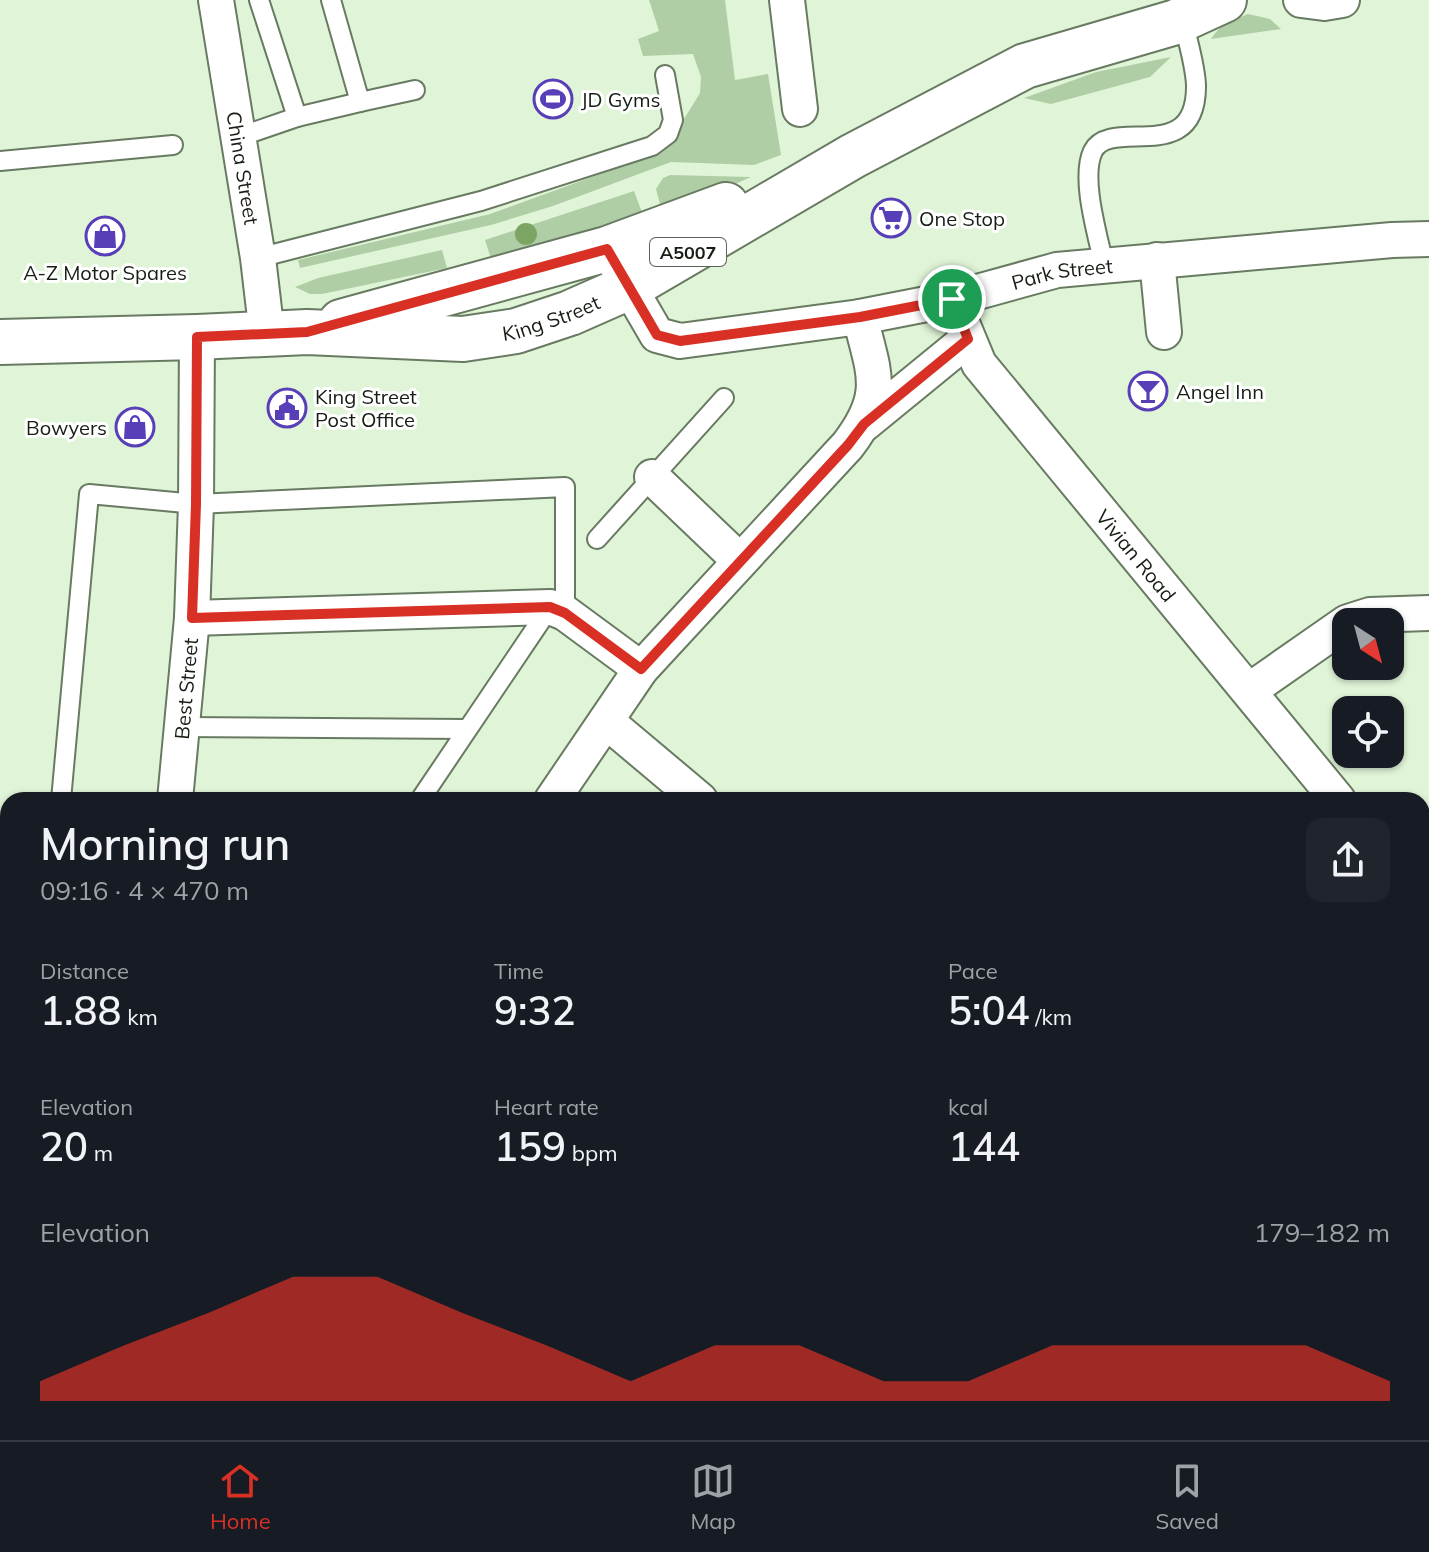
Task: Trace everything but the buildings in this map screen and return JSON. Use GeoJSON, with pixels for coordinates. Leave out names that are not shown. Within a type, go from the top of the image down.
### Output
{"type":"FeatureCollection","features":[{"type":"Feature","properties":{"kind":"main road","name":"King Street"},"geometry":{"type":"LineString","coordinates":[[0,342],[287,333],[463,339],[516,331],[570,313],[629,287],[853,156],[1025,66],[1123,35],[1179,9],[1224,0]]}},
{"type":"Feature","properties":{"kind":"main road","name":"King Street"},"geometry":{"type":"LineString","coordinates":[[287,333],[607,249],[853,156]]}},
{"type":"Feature","properties":{"kind":"street","name":"China Street"},"geometry":{"type":"LineString","coordinates":[[216,0],[258,258],[287,333]]}},
{"type":"Feature","properties":{"kind":"street"},"geometry":{"type":"LineString","coordinates":[[787,0],[800,109]]}},
{"type":"Feature","properties":{"kind":"street"},"geometry":{"type":"LineString","coordinates":[[1301,0],[1324,3],[1342,0]]}},
{"type":"Feature","properties":{"kind":"street","name":"Park Street"},"geometry":{"type":"LineString","coordinates":[[607,249],[657,335],[680,341],[860,317],[952,299],[1057,270],[1429,239]]}},
{"type":"Feature","properties":{"kind":"street"},"geometry":{"type":"LineString","coordinates":[[1157,260],[1164,332]]}},
{"type":"Feature","properties":{"kind":"street","name":"Vivian Road"},"geometry":{"type":"LineString","coordinates":[[952,299],[979,364],[1332,792]]}},
{"type":"Feature","properties":{"kind":"street"},"geometry":{"type":"LineString","coordinates":[[557,792],[641,669],[864,424],[872,407],[875,389],[874,372],[860,317]]}},
{"type":"Feature","properties":{"kind":"street","name":"Best Street"},"geometry":{"type":"LineString","coordinates":[[176,792],[192,618],[197,337]]}},
{"type":"Feature","properties":{"kind":"street"},"geometry":{"type":"LineString","coordinates":[[864,424],[968,339]]}},
{"type":"Feature","properties":{"kind":"street"},"geometry":{"type":"LineString","coordinates":[[652,477],[740,561]]}},
{"type":"Feature","properties":{"kind":"street"},"geometry":{"type":"LineString","coordinates":[[192,618],[557,610],[641,669]]}},
{"type":"Feature","properties":{"kind":"street"},"geometry":{"type":"LineString","coordinates":[[1404,614],[1429,613]]}},
{"type":"Feature","properties":{"kind":"street"},"geometry":{"type":"LineString","coordinates":[[1250,690],[1332,633]]}},
{"type":"Feature","properties":{"kind":"street"},"geometry":{"type":"LineString","coordinates":[[606,721],[690,792]]}},
{"type":"Feature","properties":{"kind":"lane"},"geometry":{"type":"LineString","coordinates":[[259,0],[297,117]]}},
{"type":"Feature","properties":{"kind":"lane"},"geometry":{"type":"LineString","coordinates":[[331,0],[360,102]]}},
{"type":"Feature","properties":{"kind":"lane"},"geometry":{"type":"LineString","coordinates":[[1104,265],[1089,188],[1089,165],[1094,148],[1105,140],[1170,134],[1182,127],[1194,106],[1196,84],[1179,9]]}},
{"type":"Feature","properties":{"kind":"lane"},"geometry":{"type":"LineString","coordinates":[[258,258],[481,201],[652,146],[668,134],[673,120],[665,75]]}},
{"type":"Feature","properties":{"kind":"lane"},"geometry":{"type":"LineString","coordinates":[[239,137],[297,117],[415,90]]}},
{"type":"Feature","properties":{"kind":"lane"},"geometry":{"type":"LineString","coordinates":[[0,161],[173,145]]}},
{"type":"Feature","properties":{"kind":"lane"},"geometry":{"type":"LineString","coordinates":[[597,539],[724,398]]}},
{"type":"Feature","properties":{"kind":"lane"},"geometry":{"type":"LineString","coordinates":[[62,792],[89,494],[196,504],[565,487],[557,610],[467,729],[425,792]]}},
{"type":"Feature","properties":{"kind":"lane"},"geometry":{"type":"LineString","coordinates":[[181,727],[467,729]]}},
{"type":"Feature","properties":{"kind":"green space"},"geometry":{"type":"Polygon","coordinates":[[[649,0],[725,0],[735,80],[768,74],[781,155],[754,165],[671,162],[553,206],[491,225],[300,268],[298,260],[490,214],[652,155],[668,145],[700,93],[701,77],[693,54],[643,56],[638,39],[659,31],[649,0]]]}},
{"type":"Feature","properties":{"kind":"green space"},"geometry":{"type":"Polygon","coordinates":[[[1248,14],[1270,19],[1281,29],[1211,39],[1222,27],[1248,14]]]}},
{"type":"Feature","properties":{"kind":"green space"},"geometry":{"type":"Polygon","coordinates":[[[1171,57],[1150,77],[1051,104],[1024,98],[1096,72],[1171,57]]]}},
{"type":"Feature","properties":{"kind":"green space"},"geometry":{"type":"Polygon","coordinates":[[[670,175],[751,177],[724,189],[661,208],[656,189],[663,178],[670,175]]]}},
{"type":"Feature","properties":{"kind":"green space"},"geometry":{"type":"Polygon","coordinates":[[[634,191],[644,218],[491,259],[485,240],[634,191]]]}},
{"type":"Feature","properties":{"kind":"green space"},"geometry":{"type":"Polygon","coordinates":[[[442,250],[447,268],[322,294],[310,294],[295,287],[318,278],[442,250]]]}},
{"type":"Feature","properties":{"kind":"place","name":"JD Gyms"},"geometry":{"type":"Point","coordinates":[553,99]}},
{"type":"Feature","properties":{"kind":"place","name":"One Stop"},"geometry":{"type":"Point","coordinates":[891,218]}},
{"type":"Feature","properties":{"kind":"place","name":"A-Z Motor Spares"},"geometry":{"type":"Point","coordinates":[105,236]}},
{"type":"Feature","properties":{"kind":"place","name":"Angel Inn"},"geometry":{"type":"Point","coordinates":[1148,391]}},
{"type":"Feature","properties":{"kind":"place","name":"King Street Post Office"},"geometry":{"type":"Point","coordinates":[287,408]}},
{"type":"Feature","properties":{"kind":"place","name":"Bowyers"},"geometry":{"type":"Point","coordinates":[135,427]}},
{"type":"Feature","properties":{"kind":"route"},"geometry":{"type":"LineString","coordinates":[[607,249],[657,335],[680,341],[860,317],[952,299],[968,339],[864,424],[641,669],[565,613],[550,607],[192,618],[197,337],[307,332],[607,249]]}}]}
